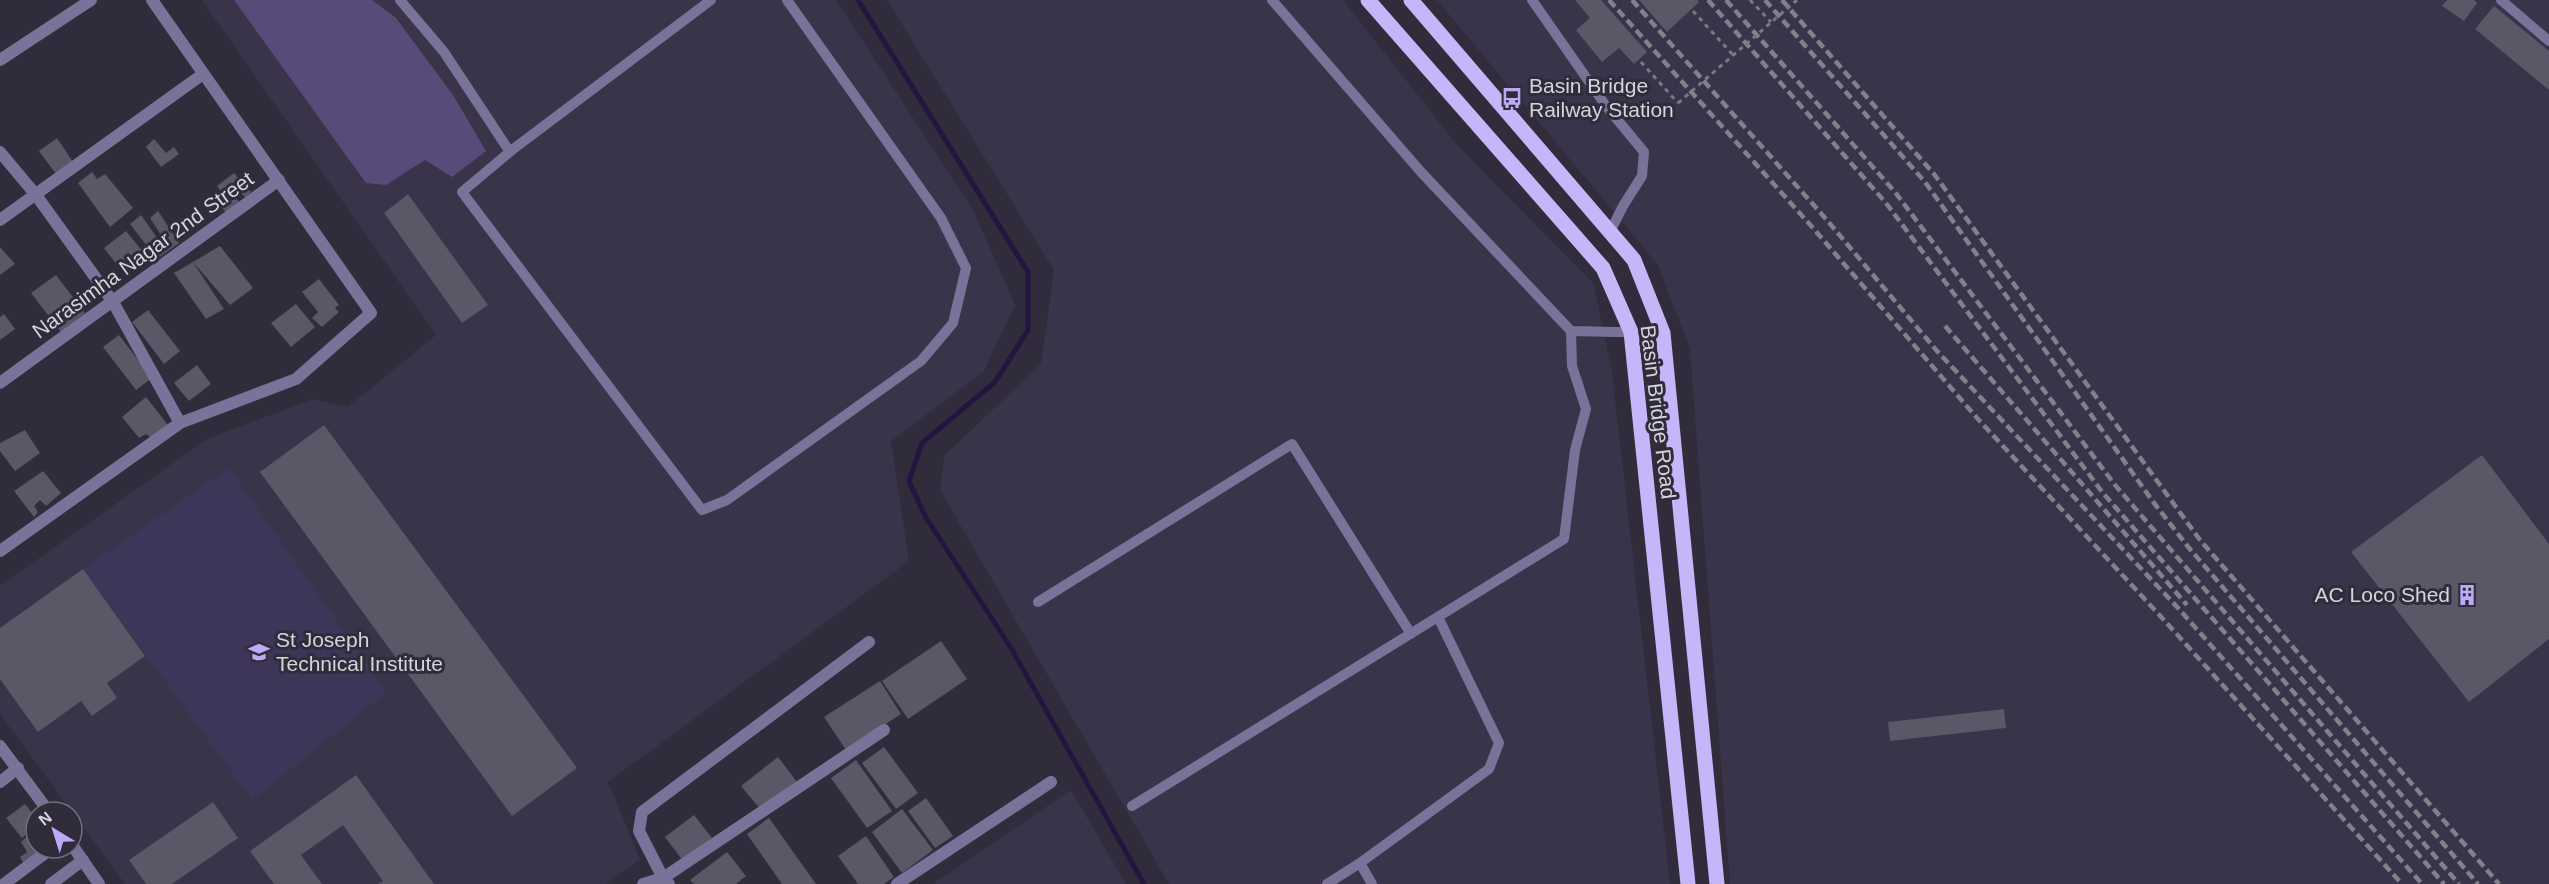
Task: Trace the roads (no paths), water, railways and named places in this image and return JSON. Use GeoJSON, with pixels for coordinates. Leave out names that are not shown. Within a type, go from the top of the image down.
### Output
{"type":"FeatureCollection","features":[{"type":"Feature","properties":{"kind":"main road","name":"Basin Bridge Road"},"geometry":{"type":"LineString","coordinates":[[1368,0],[1603,268],[1631,333],[1688,884]]}},
{"type":"Feature","properties":{"kind":"main road","name":"Basin Bridge Road"},"geometry":{"type":"LineString","coordinates":[[1411,0],[1634,261],[1663,333],[1717,884]]}},
{"type":"Feature","properties":{"kind":"street"},"geometry":{"type":"LineString","coordinates":[[0,60],[91,0]]}},
{"type":"Feature","properties":{"kind":"street"},"geometry":{"type":"LineString","coordinates":[[0,551],[180,423],[296,379],[371,314],[152,0]]}},
{"type":"Feature","properties":{"kind":"street"},"geometry":{"type":"LineString","coordinates":[[0,220],[203,74]]}},
{"type":"Feature","properties":{"kind":"street"},"geometry":{"type":"LineString","coordinates":[[0,152],[36,195],[113,302],[180,423]]}},
{"type":"Feature","properties":{"kind":"street","name":"Narasimha Nagar 2nd Street"},"geometry":{"type":"LineString","coordinates":[[0,383],[279,180]]}},
{"type":"Feature","properties":{"kind":"street"},"geometry":{"type":"LineString","coordinates":[[666,881],[639,831],[642,812],[869,642]]}},
{"type":"Feature","properties":{"kind":"street"},"geometry":{"type":"LineString","coordinates":[[644,884],[666,881],[884,730]]}},
{"type":"Feature","properties":{"kind":"street"},"geometry":{"type":"LineString","coordinates":[[0,746],[41,800]]}},
{"type":"Feature","properties":{"kind":"street"},"geometry":{"type":"LineString","coordinates":[[0,782],[18,768]]}},
{"type":"Feature","properties":{"kind":"street"},"geometry":{"type":"LineString","coordinates":[[897,884],[1051,782]]}},
{"type":"Feature","properties":{"kind":"street"},"geometry":{"type":"LineString","coordinates":[[4,884],[36,860]]}},
{"type":"Feature","properties":{"kind":"street"},"geometry":{"type":"LineString","coordinates":[[51,884],[83,860],[99,884]]}},
{"type":"Feature","properties":{"kind":"lane"},"geometry":{"type":"LineString","coordinates":[[400,0],[444,52],[510,152]]}},
{"type":"Feature","properties":{"kind":"lane"},"geometry":{"type":"LineString","coordinates":[[711,0],[510,152],[462,192],[702,510],[727,500],[921,362],[954,323],[966,268],[941,218],[787,0]]}},
{"type":"Feature","properties":{"kind":"lane"},"geometry":{"type":"LineString","coordinates":[[1132,806],[1564,539],[1575,450],[1586,409],[1572,366],[1571,331],[1421,172],[1272,0]]}},
{"type":"Feature","properties":{"kind":"lane"},"geometry":{"type":"LineString","coordinates":[[1532,0],[1606,106],[1644,152],[1642,176],[1610,232]]}},
{"type":"Feature","properties":{"kind":"lane"},"geometry":{"type":"LineString","coordinates":[[2501,0],[2549,41]]}},
{"type":"Feature","properties":{"kind":"lane"},"geometry":{"type":"LineString","coordinates":[[1571,331],[1663,333]]}},
{"type":"Feature","properties":{"kind":"lane"},"geometry":{"type":"LineString","coordinates":[[1038,602],[1292,444],[1411,634]]}},
{"type":"Feature","properties":{"kind":"lane"},"geometry":{"type":"LineString","coordinates":[[1327,884],[1360,863],[1489,769],[1499,743],[1438,616]]}},
{"type":"Feature","properties":{"kind":"lane"},"geometry":{"type":"LineString","coordinates":[[1360,863],[1372,884]]}},
{"type":"Feature","properties":{"kind":"waterway"},"geometry":{"type":"LineString","coordinates":[[858,0],[1028,272],[1028,330],[995,382],[922,443],[909,481],[925,516],[1011,648],[1144,884]]}},
{"type":"Feature","properties":{"kind":"railway"},"geometry":{"type":"LineString","coordinates":[[1609,0],[1813,228],[1977,418],[2164,620],[2402,884]]}},
{"type":"Feature","properties":{"kind":"railway"},"geometry":{"type":"LineString","coordinates":[[1632,0],[1826,219],[1937,351],[2178,608],[2422,884]]}},
{"type":"Feature","properties":{"kind":"railway"},"geometry":{"type":"LineString","coordinates":[[1708,0],[1886,203],[2103,493],[2444,884]]}},
{"type":"Feature","properties":{"kind":"railway"},"geometry":{"type":"LineString","coordinates":[[1726,0],[1895,192],[2115,485],[2459,884]]}},
{"type":"Feature","properties":{"kind":"railway"},"geometry":{"type":"LineString","coordinates":[[1765,0],[1925,182],[2154,503],[2189,548],[2478,884]]}},
{"type":"Feature","properties":{"kind":"railway"},"geometry":{"type":"LineString","coordinates":[[1782,0],[1934,174],[2200,540],[2499,884]]}},
{"type":"Feature","properties":{"kind":"railway"},"geometry":{"type":"LineString","coordinates":[[1945,326],[2187,605]]}},
{"type":"Feature","properties":{"kind":"place","name":"Basin Bridge Railway Station"},"geometry":{"type":"Point","coordinates":[1512,98]}},
{"type":"Feature","properties":{"kind":"place","name":"AC Loco Shed"},"geometry":{"type":"Point","coordinates":[2467,595]}},
{"type":"Feature","properties":{"kind":"place","name":"St Joseph Technical Institute"},"geometry":{"type":"Point","coordinates":[259,652]}}]}
